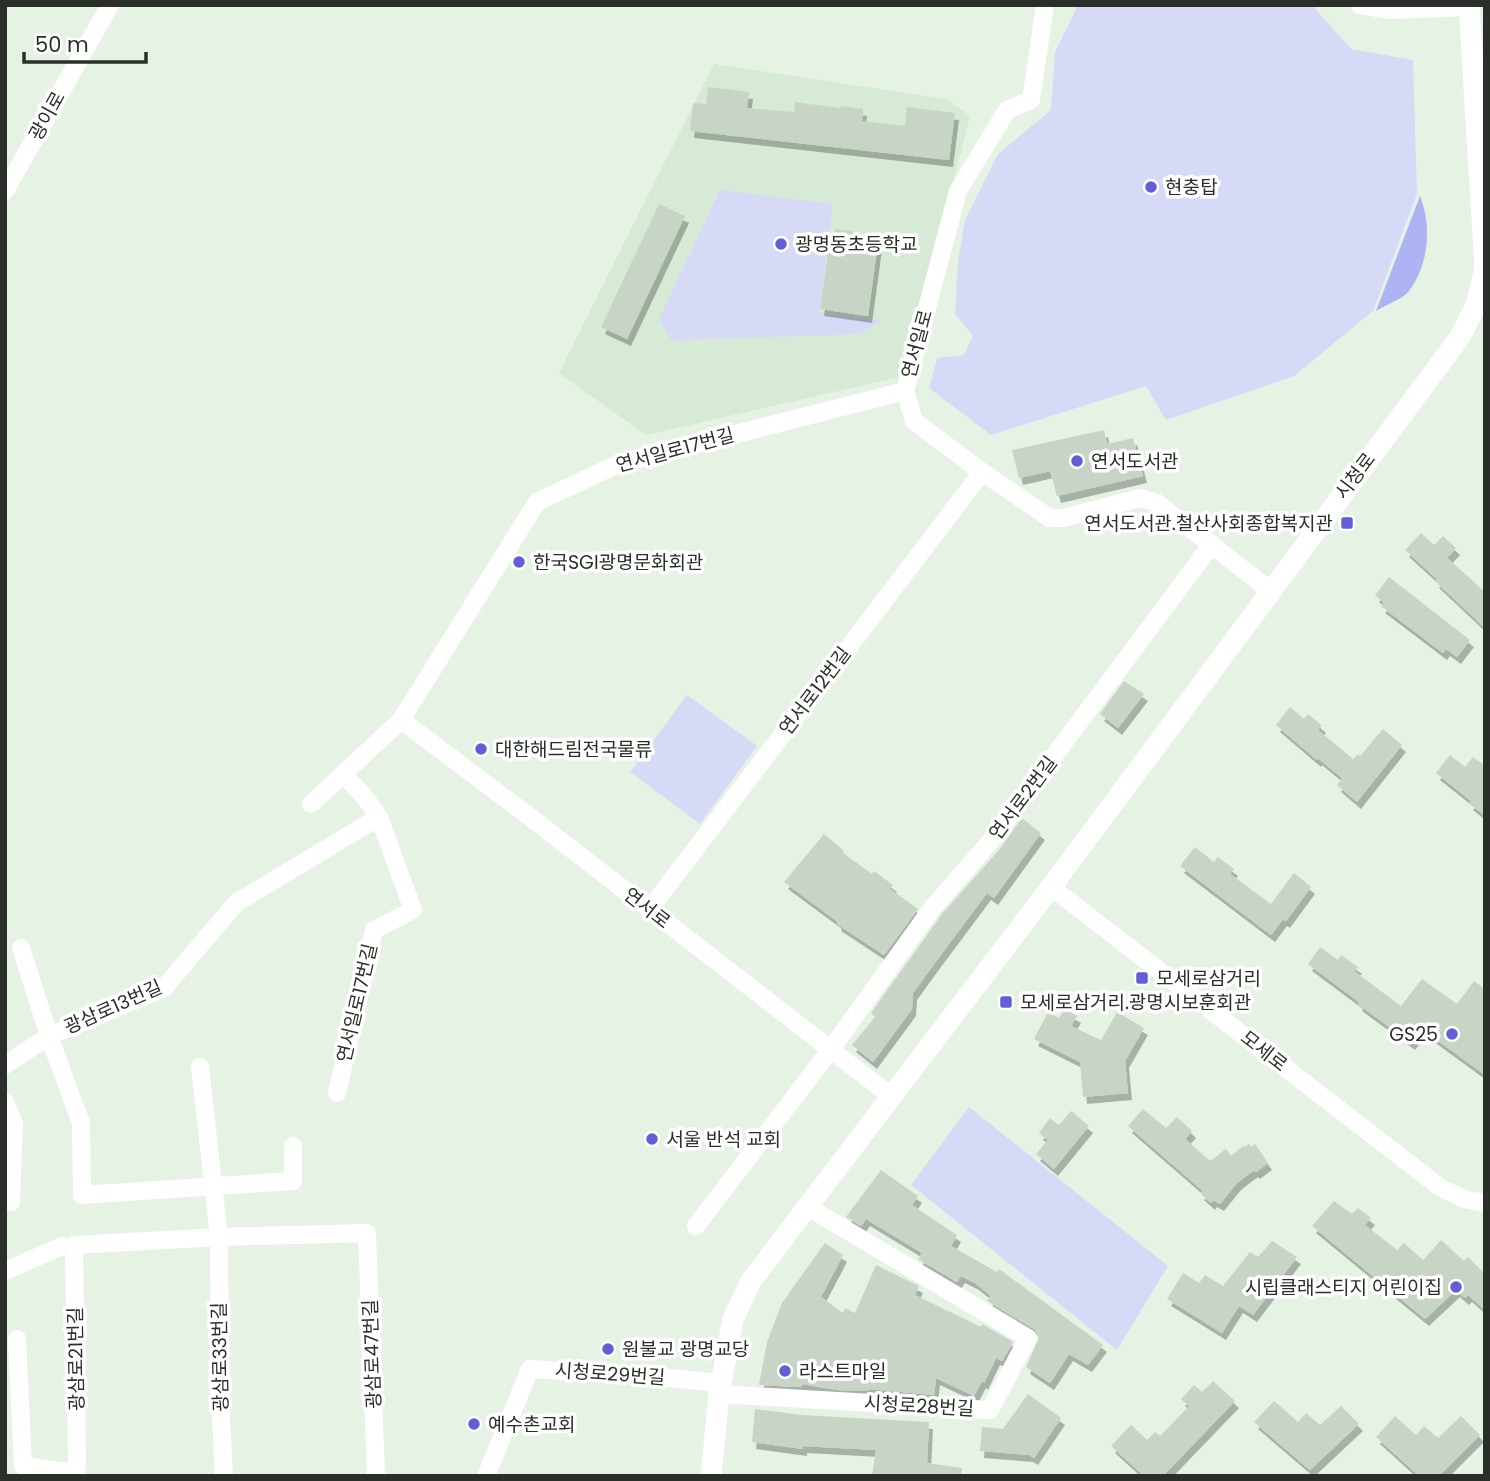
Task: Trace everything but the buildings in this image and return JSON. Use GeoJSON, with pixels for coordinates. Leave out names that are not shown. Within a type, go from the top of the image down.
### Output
{"type":"FeatureCollection","features":[{"type":"Feature","properties":{"kind":"main road","name":"시청로"},"geometry":{"type":"LineString","coordinates":[[711,1476],[720,1389],[733,1319],[751,1281],[1051,887],[1460,337],[1476,305],[1485,268],[1483,188],[1469,6]]}},
{"type":"Feature","properties":{"kind":"street","name":"광이로"},"geometry":{"type":"LineString","coordinates":[[5,191],[110,5]]}},
{"type":"Feature","properties":{"kind":"street","name":"연서일로"},"geometry":{"type":"LineString","coordinates":[[1045,5],[1031,100],[1007,110],[958,191],[905,391],[914,421],[982,472],[1049,517],[1063,518],[1140,498],[1157,503],[1270,590]]}},
{"type":"Feature","properties":{"kind":"street"},"geometry":{"type":"LineString","coordinates":[[1360,5],[1390,8],[1469,6]]}},
{"type":"Feature","properties":{"kind":"street","name":"연서일로17번길"},"geometry":{"type":"LineString","coordinates":[[311,804],[401,720],[537,502],[618,464],[905,391]]}},
{"type":"Feature","properties":{"kind":"street","name":"연서로12번길"},"geometry":{"type":"LineString","coordinates":[[649,910],[982,472]]}},
{"type":"Feature","properties":{"kind":"street","name":"연서로2번길"},"geometry":{"type":"LineString","coordinates":[[831,1049],[933,907],[990,842],[1212,544]]}},
{"type":"Feature","properties":{"kind":"street","name":"연서로"},"geometry":{"type":"LineString","coordinates":[[401,720],[892,1097]]}},
{"type":"Feature","properties":{"kind":"street"},"geometry":{"type":"LineString","coordinates":[[343,774],[379,817]]}},
{"type":"Feature","properties":{"kind":"street","name":"연서일로17번길"},"geometry":{"type":"LineString","coordinates":[[337,1093],[374,930],[413,910],[379,817]]}},
{"type":"Feature","properties":{"kind":"street","name":"광삼로13번길"},"geometry":{"type":"LineString","coordinates":[[5,1065],[49,1036],[164,988],[236,903],[379,817]]}},
{"type":"Feature","properties":{"kind":"street","name":"모세로"},"geometry":{"type":"LineString","coordinates":[[1051,887],[1441,1188],[1464,1199],[1485,1203]]}},
{"type":"Feature","properties":{"kind":"street"},"geometry":{"type":"LineString","coordinates":[[21,948],[81,1123],[82,1195],[293,1181],[293,1146]]}},
{"type":"Feature","properties":{"kind":"street"},"geometry":{"type":"LineString","coordinates":[[696,1226],[831,1049]]}},
{"type":"Feature","properties":{"kind":"street","name":"광삼로33번길"},"geometry":{"type":"LineString","coordinates":[[200,1067],[219,1237],[220,1400],[224,1476]]}},
{"type":"Feature","properties":{"kind":"street"},"geometry":{"type":"LineString","coordinates":[[5,1101],[14,1123],[11,1202]]}},
{"type":"Feature","properties":{"kind":"street","name":"시청로28번길"},"geometry":{"type":"LineString","coordinates":[[720,1389],[990,1410],[1028,1338],[806,1206]]}},
{"type":"Feature","properties":{"kind":"street","name":"광삼로47번길"},"geometry":{"type":"LineString","coordinates":[[219,1237],[367,1233],[376,1476]]}},
{"type":"Feature","properties":{"kind":"street"},"geometry":{"type":"LineString","coordinates":[[5,1271],[68,1246],[219,1237]]}},
{"type":"Feature","properties":{"kind":"street","name":"광삼로21번길"},"geometry":{"type":"LineString","coordinates":[[18,1339],[23,1466],[75,1474],[68,1246]]}},
{"type":"Feature","properties":{"kind":"street","name":"시청로29번길"},"geometry":{"type":"LineString","coordinates":[[486,1476],[530,1369],[638,1375],[720,1389]]}},
{"type":"Feature","properties":{"kind":"shaded area"},"geometry":{"type":"Polygon","coordinates":[[[1078,5],[1312,5],[1351,49],[1413,60],[1417,194],[1373,311],[1294,376],[1166,420],[1146,386],[991,435],[929,388],[937,358],[964,355],[973,336],[955,314],[958,262],[965,220],[998,154],[1051,110],[1055,52],[1078,5]]]}},
{"type":"Feature","properties":{"kind":"shaded area","name":"광명동초등학교"},"geometry":{"type":"Polygon","coordinates":[[[714,64],[946,99],[970,116],[904,376],[646,435],[559,373],[714,64]]]}},
{"type":"Feature","properties":{"kind":"shaded area"},"geometry":{"type":"Polygon","coordinates":[[[720,190],[833,204],[819,312],[881,321],[860,333],[840,335],[671,340],[659,319],[720,190]]]}},
{"type":"Feature","properties":{"kind":"shaded area"},"geometry":{"type":"Polygon","coordinates":[[[687,695],[757,746],[700,824],[630,772],[687,695]]]}},
{"type":"Feature","properties":{"kind":"shaded area"},"geometry":{"type":"Polygon","coordinates":[[[969,1107],[1168,1266],[1117,1350],[911,1185],[969,1107]]]}},
{"type":"Feature","properties":{"kind":"water"},"geometry":{"type":"Polygon","coordinates":[[[1420,196],[1427,232],[1421,269],[1406,294],[1376,311],[1420,196]]]}},
{"type":"Feature","properties":{"kind":"place","name":"현충탑"},"geometry":{"type":"Point","coordinates":[1151,187]}},
{"type":"Feature","properties":{"kind":"place","name":"광명동초등학교"},"geometry":{"type":"Point","coordinates":[781,244]}},
{"type":"Feature","properties":{"kind":"place","name":"연서도서관"},"geometry":{"type":"Point","coordinates":[1077,461]}},
{"type":"Feature","properties":{"kind":"place","name":"연서도서관.철산사회종합복지관"},"geometry":{"type":"Point","coordinates":[1347,523]}},
{"type":"Feature","properties":{"kind":"place","name":"한국SGI광명문화회관"},"geometry":{"type":"Point","coordinates":[519,562]}},
{"type":"Feature","properties":{"kind":"place","name":"대한해드림전국물류"},"geometry":{"type":"Point","coordinates":[481,749]}},
{"type":"Feature","properties":{"kind":"place","name":"모세로삼거리"},"geometry":{"type":"Point","coordinates":[1142,978]}},
{"type":"Feature","properties":{"kind":"place","name":"모세로삼거리.광명시보훈회관"},"geometry":{"type":"Point","coordinates":[1006,1002]}},
{"type":"Feature","properties":{"kind":"place","name":"GS25"},"geometry":{"type":"Point","coordinates":[1452,1034]}},
{"type":"Feature","properties":{"kind":"place","name":"서울 반석 교회"},"geometry":{"type":"Point","coordinates":[652,1139]}},
{"type":"Feature","properties":{"kind":"place","name":"시립클래스티지 어린이집"},"geometry":{"type":"Point","coordinates":[1456,1287]}},
{"type":"Feature","properties":{"kind":"place","name":"원불교 광명교당"},"geometry":{"type":"Point","coordinates":[608,1349]}},
{"type":"Feature","properties":{"kind":"place","name":"라스트마일"},"geometry":{"type":"Point","coordinates":[785,1371]}},
{"type":"Feature","properties":{"kind":"place","name":"예수촌교회"},"geometry":{"type":"Point","coordinates":[474,1424]}}]}
